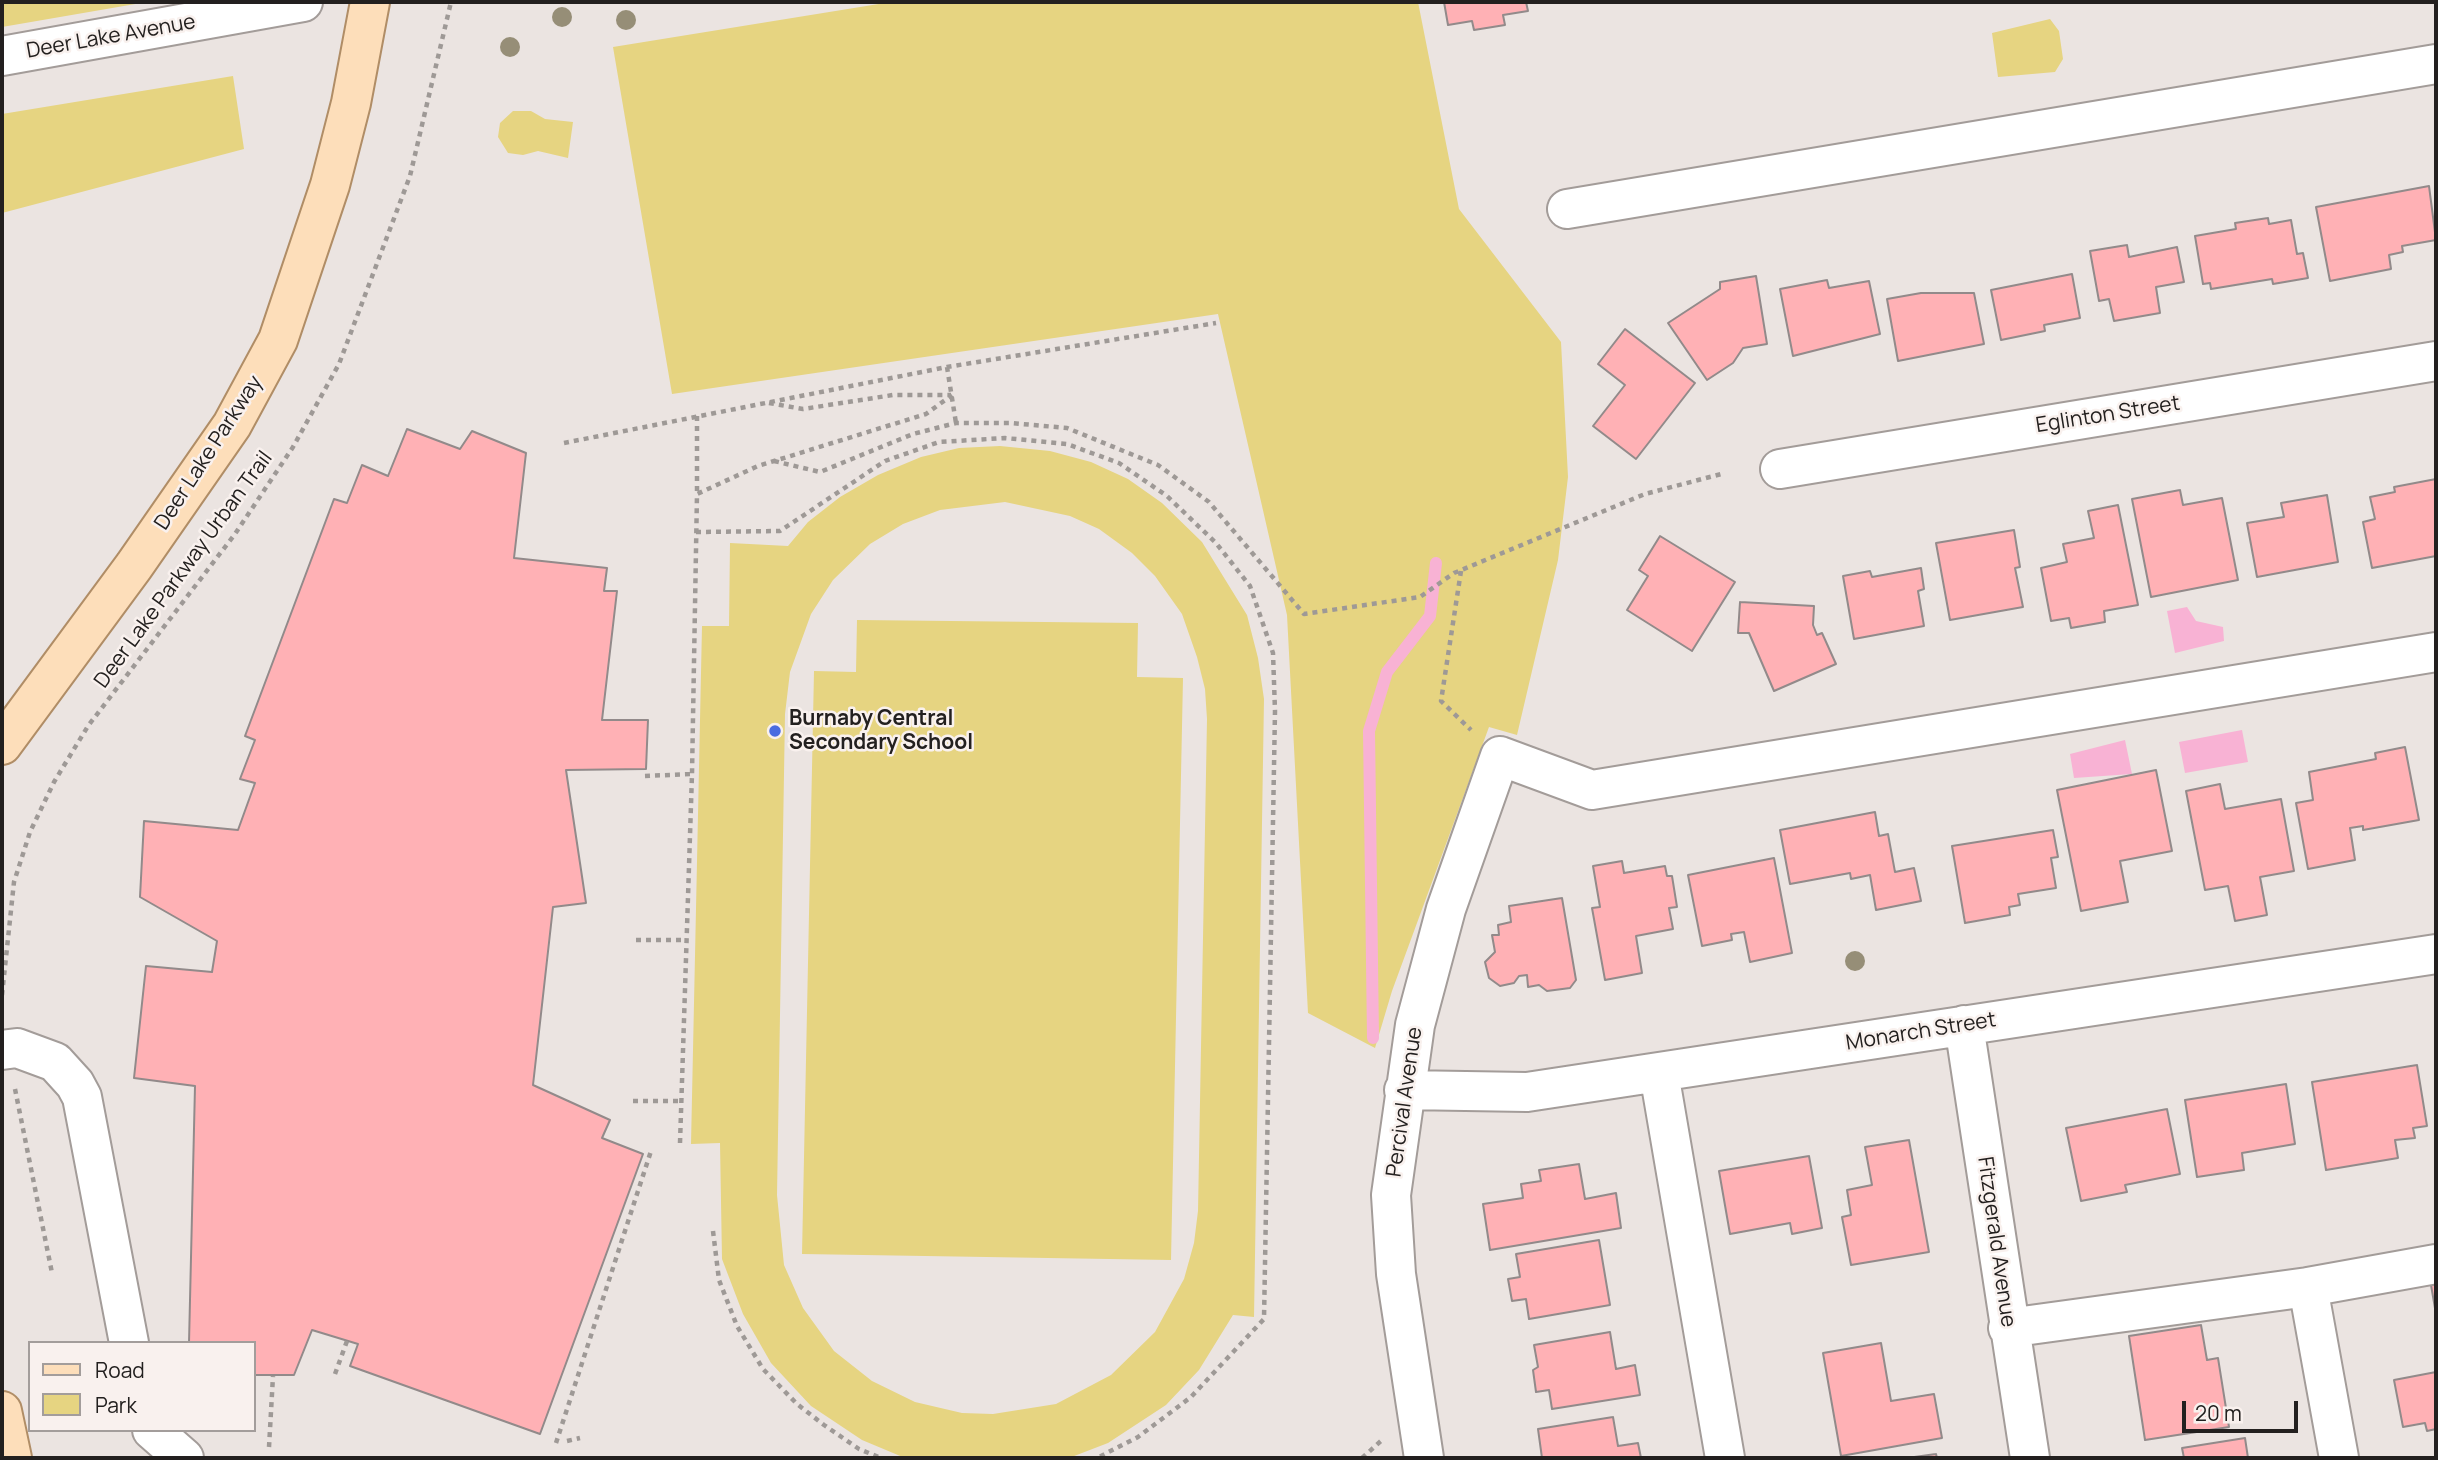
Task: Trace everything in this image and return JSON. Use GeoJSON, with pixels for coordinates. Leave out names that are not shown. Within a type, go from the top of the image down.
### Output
{"type":"FeatureCollection","features":[{"type":"Feature","properties":{"kind":"main road","name":"Deer Lake Parkway"},"geometry":{"type":"LineString","coordinates":[[2,745],[134,566],[232,425],[278,340],[330,185],[351,103],[370,2]]}},
{"type":"Feature","properties":{"kind":"main road"},"geometry":{"type":"LineString","coordinates":[[2,1411],[12,1458]]}},
{"type":"Feature","properties":{"kind":"street","name":"Deer Lake Avenue"},"geometry":{"type":"LineString","coordinates":[[2,56],[303,2]]}},
{"type":"Feature","properties":{"kind":"street"},"geometry":{"type":"LineString","coordinates":[[1567,209],[2436,64]]}},
{"type":"Feature","properties":{"kind":"street","name":"Eglinton Street"},"geometry":{"type":"LineString","coordinates":[[1780,470],[2436,361]]}},
{"type":"Feature","properties":{"kind":"street"},"geometry":{"type":"LineString","coordinates":[[1500,756],[1592,790],[2436,652]]}},
{"type":"Feature","properties":{"kind":"street","name":"Percival Avenue"},"geometry":{"type":"LineString","coordinates":[[1424,1458],[1392,1232],[1391,1195],[1415,1025],[1446,909],[1500,756]]}},
{"type":"Feature","properties":{"kind":"street","name":"Monarch Street"},"geometry":{"type":"LineString","coordinates":[[1404,1090],[1527,1092],[2436,954]]}},
{"type":"Feature","properties":{"kind":"street","name":"Fitzgerald Avenue"},"geometry":{"type":"LineString","coordinates":[[1964,1025],[2008,1328],[2030,1458]]}},
{"type":"Feature","properties":{"kind":"street"},"geometry":{"type":"LineString","coordinates":[[7,1063],[17,1048],[55,1062],[75,1084],[82,1097],[130,1341]]}},
{"type":"Feature","properties":{"kind":"street"},"geometry":{"type":"LineString","coordinates":[[1659,1073],[1725,1458]]}},
{"type":"Feature","properties":{"kind":"street"},"geometry":{"type":"LineString","coordinates":[[2008,1328],[2308,1287],[2436,1264]]}},
{"type":"Feature","properties":{"kind":"street"},"geometry":{"type":"LineString","coordinates":[[2308,1287],[2339,1458]]}},
{"type":"Feature","properties":{"kind":"street"},"geometry":{"type":"LineString","coordinates":[[146,1432],[151,1458]]}},
{"type":"Feature","properties":{"kind":"street"},"geometry":{"type":"LineString","coordinates":[[154,1432],[184,1458]]}},
{"type":"Feature","properties":{"kind":"path","name":"Deer Lake Parkway Urban Trail"},"geometry":{"type":"LineString","coordinates":[[2,995],[15,882],[30,832],[54,782],[88,726],[235,534],[293,447],[339,364],[410,176],[450,2]]}},
{"type":"Feature","properties":{"kind":"path"},"geometry":{"type":"LineString","coordinates":[[564,443],[947,367],[1216,323]]}},
{"type":"Feature","properties":{"kind":"path"},"geometry":{"type":"LineString","coordinates":[[947,367],[956,423]]}},
{"type":"Feature","properties":{"kind":"path"},"geometry":{"type":"LineString","coordinates":[[766,402],[803,409],[893,395],[952,395]]}},
{"type":"Feature","properties":{"kind":"path"},"geometry":{"type":"LineString","coordinates":[[696,494],[774,461],[926,414],[952,395]]}},
{"type":"Feature","properties":{"kind":"path"},"geometry":{"type":"LineString","coordinates":[[680,1143],[692,774],[696,416]]}},
{"type":"Feature","properties":{"kind":"path"},"geometry":{"type":"LineString","coordinates":[[774,461],[820,472],[913,434],[956,423],[1011,423],[1068,428],[1158,464],[1209,502],[1304,614],[1420,597],[1454,573],[1646,494],[1725,473]]}},
{"type":"Feature","properties":{"kind":"path"},"geometry":{"type":"LineString","coordinates":[[696,532],[780,531],[885,461],[939,442],[1005,438],[1067,444],[1119,463],[1167,496],[1216,543],[1250,586],[1273,653],[1275,711],[1264,1319],[1191,1397],[1138,1437],[1097,1458]]}},
{"type":"Feature","properties":{"kind":"path"},"geometry":{"type":"LineString","coordinates":[[1461,570],[1441,701],[1500,756]]}},
{"type":"Feature","properties":{"kind":"path"},"geometry":{"type":"LineString","coordinates":[[645,776],[692,774]]}},
{"type":"Feature","properties":{"kind":"path"},"geometry":{"type":"LineString","coordinates":[[636,940],[685,940]]}},
{"type":"Feature","properties":{"kind":"path"},"geometry":{"type":"LineString","coordinates":[[7,1063],[52,1273]]}},
{"type":"Feature","properties":{"kind":"path"},"geometry":{"type":"LineString","coordinates":[[633,1101],[681,1101]]}},
{"type":"Feature","properties":{"kind":"path"},"geometry":{"type":"LineString","coordinates":[[556,1443],[651,1151]]}},
{"type":"Feature","properties":{"kind":"path"},"geometry":{"type":"LineString","coordinates":[[713,1231],[719,1280],[737,1326],[763,1369],[797,1404],[824,1425],[859,1449],[881,1458]]}},
{"type":"Feature","properties":{"kind":"path"},"geometry":{"type":"LineString","coordinates":[[335,1374],[347,1341]]}},
{"type":"Feature","properties":{"kind":"path"},"geometry":{"type":"LineString","coordinates":[[270,1447],[273,1376]]}},
{"type":"Feature","properties":{"kind":"path"},"geometry":{"type":"LineString","coordinates":[[1362,1458],[1390,1432]]}},
{"type":"Feature","properties":{"kind":"path"},"geometry":{"type":"LineString","coordinates":[[567,1441],[580,1438]]}},
{"type":"Feature","properties":{"kind":"green space"},"geometry":{"type":"Polygon","coordinates":[[[2,2],[147,2],[2,27],[2,2]]]}},
{"type":"Feature","properties":{"kind":"green space"},"geometry":{"type":"Polygon","coordinates":[[[891,2],[1418,2],[1459,209],[1561,342],[1568,477],[1558,560],[1517,735],[1489,727],[1392,991],[1375,1048],[1308,1013],[1287,615],[1218,314],[672,394],[613,47],[891,2]]]}},
{"type":"Feature","properties":{"kind":"green space"},"geometry":{"type":"Polygon","coordinates":[[[2050,19],[2059,31],[2063,59],[2055,72],[1998,77],[1992,33],[2050,19]]]}},
{"type":"Feature","properties":{"kind":"green space"},"geometry":{"type":"Polygon","coordinates":[[[233,76],[244,149],[2,213],[2,114],[233,76]]]}},
{"type":"Feature","properties":{"kind":"green space"},"geometry":{"type":"Polygon","coordinates":[[[513,111],[531,111],[545,119],[573,122],[568,158],[538,151],[523,155],[508,153],[498,137],[500,123],[513,111]]]}},
{"type":"Feature","properties":{"kind":"green space"},"geometry":{"type":"Polygon","coordinates":[[[1000,446],[1050,451],[1091,462],[1128,479],[1162,503],[1202,542],[1247,615],[1258,658],[1264,699],[1254,1317],[1233,1315],[1199,1370],[1166,1405],[1108,1443],[1069,1458],[905,1458],[862,1440],[811,1406],[771,1363],[743,1314],[722,1259],[720,1143],[691,1144],[702,626],[729,626],[730,543],[788,546],[808,522],[840,497],[878,475],[921,457],[959,448],[1000,446]],[[1005,502],[940,510],[903,524],[870,544],[833,580],[811,614],[790,672],[785,714],[777,1195],[784,1265],[803,1308],[834,1351],[872,1381],[915,1402],[962,1413],[993,1414],[1056,1404],[1111,1375],[1155,1332],[1184,1279],[1194,1243],[1198,1211],[1207,719],[1205,689],[1182,614],[1155,576],[1132,553],[1099,529],[1070,516],[1005,502]]]}},
{"type":"Feature","properties":{"kind":"green space"},"geometry":{"type":"Polygon","coordinates":[[[857,620],[1138,623],[1137,677],[1183,678],[1171,1260],[802,1254],[814,671],[856,672],[857,620]]]}},
{"type":"Feature","properties":{"kind":"shaded area"},"geometry":{"type":"Polygon","coordinates":[[[2187,607],[2196,621],[2223,627],[2224,641],[2175,653],[2167,611],[2187,607]]]}},
{"type":"Feature","properties":{"kind":"shaded area"},"geometry":{"type":"Polygon","coordinates":[[[2242,730],[2248,762],[2185,773],[2179,742],[2242,730]]]}},
{"type":"Feature","properties":{"kind":"shaded area"},"geometry":{"type":"Polygon","coordinates":[[[2125,740],[2132,774],[2074,778],[2070,754],[2125,740]]]}},
{"type":"Feature","properties":{"kind":"building"},"geometry":{"type":"Polygon","coordinates":[[[1444,2],[1526,2],[1528,11],[1503,15],[1505,25],[1474,30],[1472,21],[1448,25],[1444,2]]]}},
{"type":"Feature","properties":{"kind":"building"},"geometry":{"type":"Polygon","coordinates":[[[2429,186],[2436,240],[2402,246],[2403,252],[2389,255],[2391,269],[2330,281],[2316,207],[2429,186]]]}},
{"type":"Feature","properties":{"kind":"building"},"geometry":{"type":"Polygon","coordinates":[[[2268,218],[2269,224],[2291,220],[2297,254],[2303,253],[2308,278],[2273,284],[2272,279],[2211,289],[2210,283],[2203,284],[2195,236],[2236,229],[2235,223],[2268,218]]]}},
{"type":"Feature","properties":{"kind":"building"},"geometry":{"type":"Polygon","coordinates":[[[2127,245],[2129,257],[2177,247],[2184,282],[2156,287],[2160,313],[2114,321],[2109,299],[2099,301],[2090,251],[2127,245]]]}},
{"type":"Feature","properties":{"kind":"building"},"geometry":{"type":"Polygon","coordinates":[[[2072,274],[2080,318],[2044,325],[2045,331],[2001,340],[1991,290],[2072,274]]]}},
{"type":"Feature","properties":{"kind":"building"},"geometry":{"type":"Polygon","coordinates":[[[1756,276],[1767,344],[1743,348],[1733,363],[1707,380],[1668,323],[1720,289],[1720,282],[1756,276]]]}},
{"type":"Feature","properties":{"kind":"building"},"geometry":{"type":"Polygon","coordinates":[[[1827,280],[1829,288],[1869,281],[1880,334],[1793,356],[1780,289],[1827,280]]]}},
{"type":"Feature","properties":{"kind":"building"},"geometry":{"type":"Polygon","coordinates":[[[1921,293],[1974,293],[1984,344],[1898,361],[1887,299],[1921,293]]]}},
{"type":"Feature","properties":{"kind":"building"},"geometry":{"type":"Polygon","coordinates":[[[1625,329],[1695,383],[1636,459],[1593,426],[1625,385],[1598,364],[1625,329]]]}},
{"type":"Feature","properties":{"kind":"building"},"geometry":{"type":"Polygon","coordinates":[[[407,429],[460,449],[472,431],[526,453],[514,558],[607,568],[604,591],[617,591],[602,720],[648,720],[646,769],[566,770],[586,903],[553,907],[533,1085],[610,1120],[602,1138],[643,1154],[540,1434],[350,1366],[358,1344],[312,1330],[294,1375],[256,1375],[256,1341],[189,1341],[195,1086],[134,1078],[146,966],[212,972],[217,941],[140,897],[144,821],[238,830],[255,783],[240,779],[255,740],[245,736],[334,499],[347,503],[362,465],[388,476],[407,429]]]}},
{"type":"Feature","properties":{"kind":"building"},"geometry":{"type":"Polygon","coordinates":[[[2436,479],[2436,556],[2372,568],[2363,522],[2375,519],[2370,497],[2395,492],[2394,487],[2436,479]]]}},
{"type":"Feature","properties":{"kind":"building"},"geometry":{"type":"Polygon","coordinates":[[[2180,490],[2183,505],[2222,498],[2238,580],[2151,597],[2132,499],[2180,490]]]}},
{"type":"Feature","properties":{"kind":"building"},"geometry":{"type":"Polygon","coordinates":[[[2327,495],[2338,562],[2257,577],[2247,523],[2284,517],[2281,503],[2327,495]]]}},
{"type":"Feature","properties":{"kind":"building"},"geometry":{"type":"Polygon","coordinates":[[[2118,505],[2138,605],[2104,611],[2105,622],[2071,628],[2069,618],[2051,621],[2041,568],[2067,562],[2063,544],[2094,538],[2088,511],[2118,505]]]}},
{"type":"Feature","properties":{"kind":"building"},"geometry":{"type":"Polygon","coordinates":[[[2014,530],[2020,567],[2015,568],[2023,607],[1950,620],[1936,543],[2014,530]]]}},
{"type":"Feature","properties":{"kind":"building"},"geometry":{"type":"Polygon","coordinates":[[[1660,536],[1735,582],[1692,651],[1627,610],[1648,576],[1639,570],[1660,536]]]}},
{"type":"Feature","properties":{"kind":"building"},"geometry":{"type":"Polygon","coordinates":[[[1921,568],[1924,589],[1918,591],[1924,626],[1854,639],[1843,576],[1870,571],[1872,577],[1921,568]]]}},
{"type":"Feature","properties":{"kind":"building"},"geometry":{"type":"Polygon","coordinates":[[[1740,602],[1814,606],[1813,625],[1817,635],[1822,633],[1836,664],[1774,691],[1749,633],[1738,633],[1740,602]]]}},
{"type":"Feature","properties":{"kind":"building"},"geometry":{"type":"Polygon","coordinates":[[[2405,747],[2419,820],[2363,830],[2363,826],[2350,828],[2355,860],[2308,869],[2296,803],[2313,800],[2309,772],[2376,759],[2375,753],[2405,747]]]}},
{"type":"Feature","properties":{"kind":"building"},"geometry":{"type":"Polygon","coordinates":[[[2156,770],[2172,851],[2120,861],[2128,902],[2081,911],[2057,790],[2156,770]]]}},
{"type":"Feature","properties":{"kind":"building"},"geometry":{"type":"Polygon","coordinates":[[[2220,784],[2225,809],[2281,799],[2294,871],[2260,877],[2267,915],[2235,921],[2228,886],[2205,890],[2186,791],[2220,784]]]}},
{"type":"Feature","properties":{"kind":"building"},"geometry":{"type":"Polygon","coordinates":[[[1875,812],[1879,836],[1888,834],[1895,872],[1914,868],[1921,901],[1876,910],[1870,875],[1851,879],[1850,873],[1790,884],[1780,830],[1875,812]]]}},
{"type":"Feature","properties":{"kind":"building"},"geometry":{"type":"Polygon","coordinates":[[[2053,830],[2058,857],[2051,858],[2056,888],[2018,894],[2020,905],[2009,907],[2010,915],[1965,923],[1952,846],[2053,830]]]}},
{"type":"Feature","properties":{"kind":"building"},"geometry":{"type":"Polygon","coordinates":[[[1774,858],[1792,953],[1750,962],[1744,932],[1731,934],[1732,940],[1702,946],[1688,875],[1774,858]]]}},
{"type":"Feature","properties":{"kind":"building"},"geometry":{"type":"Polygon","coordinates":[[[1622,861],[1624,873],[1665,866],[1667,876],[1672,876],[1677,907],[1669,908],[1673,929],[1636,936],[1642,973],[1605,980],[1592,908],[1600,907],[1593,866],[1622,861]]]}},
{"type":"Feature","properties":{"kind":"building"},"geometry":{"type":"Polygon","coordinates":[[[1562,898],[1576,980],[1570,988],[1547,991],[1539,985],[1528,987],[1527,975],[1519,976],[1514,983],[1500,986],[1489,978],[1485,962],[1495,952],[1492,935],[1499,935],[1498,925],[1511,922],[1509,906],[1562,898]]]}},
{"type":"Feature","properties":{"kind":"building"},"geometry":{"type":"Polygon","coordinates":[[[2417,1065],[2427,1126],[2413,1128],[2415,1138],[2395,1140],[2398,1158],[2326,1170],[2312,1082],[2417,1065]]]}},
{"type":"Feature","properties":{"kind":"building"},"geometry":{"type":"Polygon","coordinates":[[[2286,1084],[2295,1144],[2242,1153],[2244,1170],[2197,1177],[2185,1100],[2286,1084]]]}},
{"type":"Feature","properties":{"kind":"building"},"geometry":{"type":"Polygon","coordinates":[[[2167,1109],[2180,1174],[2125,1185],[2127,1192],[2081,1201],[2066,1128],[2167,1109]]]}},
{"type":"Feature","properties":{"kind":"building"},"geometry":{"type":"Polygon","coordinates":[[[1909,1140],[1929,1252],[1851,1265],[1842,1217],[1851,1215],[1847,1190],[1872,1185],[1865,1147],[1909,1140]]]}},
{"type":"Feature","properties":{"kind":"building"},"geometry":{"type":"Polygon","coordinates":[[[1809,1156],[1822,1228],[1792,1234],[1790,1223],[1730,1234],[1719,1171],[1809,1156]]]}},
{"type":"Feature","properties":{"kind":"building"},"geometry":{"type":"Polygon","coordinates":[[[1579,1164],[1585,1199],[1616,1193],[1621,1228],[1490,1250],[1483,1204],[1523,1198],[1521,1184],[1541,1181],[1539,1170],[1579,1164]]]}},
{"type":"Feature","properties":{"kind":"building"},"geometry":{"type":"Polygon","coordinates":[[[1599,1240],[1610,1305],[1529,1319],[1526,1299],[1512,1301],[1508,1279],[1520,1277],[1516,1254],[1599,1240]]]}},
{"type":"Feature","properties":{"kind":"building"},"geometry":{"type":"Polygon","coordinates":[[[2436,1284],[2436,1314],[2431,1285],[2436,1284]]]}},
{"type":"Feature","properties":{"kind":"building"},"geometry":{"type":"Polygon","coordinates":[[[2201,1325],[2207,1360],[2218,1358],[2229,1427],[2145,1440],[2129,1336],[2201,1325]]]}},
{"type":"Feature","properties":{"kind":"building"},"geometry":{"type":"Polygon","coordinates":[[[1610,1332],[1616,1369],[1635,1365],[1640,1395],[1552,1409],[1549,1390],[1536,1392],[1533,1370],[1538,1367],[1534,1345],[1610,1332]]]}},
{"type":"Feature","properties":{"kind":"building"},"geometry":{"type":"Polygon","coordinates":[[[1881,1343],[1891,1401],[1934,1394],[1942,1438],[1841,1456],[1823,1353],[1881,1343]]]}},
{"type":"Feature","properties":{"kind":"building"},"geometry":{"type":"Polygon","coordinates":[[[2436,1372],[2436,1429],[2427,1431],[2425,1423],[2403,1427],[2394,1380],[2436,1372]]]}},
{"type":"Feature","properties":{"kind":"building"},"geometry":{"type":"Polygon","coordinates":[[[1613,1417],[1618,1446],[1638,1443],[1641,1458],[1542,1458],[1538,1429],[1613,1417]]]}},
{"type":"Feature","properties":{"kind":"building"},"geometry":{"type":"Polygon","coordinates":[[[2245,1438],[2248,1458],[2184,1458],[2182,1448],[2245,1438]]]}},
{"type":"Feature","properties":{"kind":"building"},"geometry":{"type":"Polygon","coordinates":[[[1936,1454],[1937,1458],[1907,1458],[1936,1454]]]}},
{"type":"Feature","properties":{"kind":"waterway"},"geometry":{"type":"LineString","coordinates":[[1373,1038],[1369,731],[1387,672],[1430,616],[1436,563]]}},
{"type":"Feature","properties":{"kind":"place","name":"Burnaby Central Secondary School"},"geometry":{"type":"Point","coordinates":[775,731]}}]}
